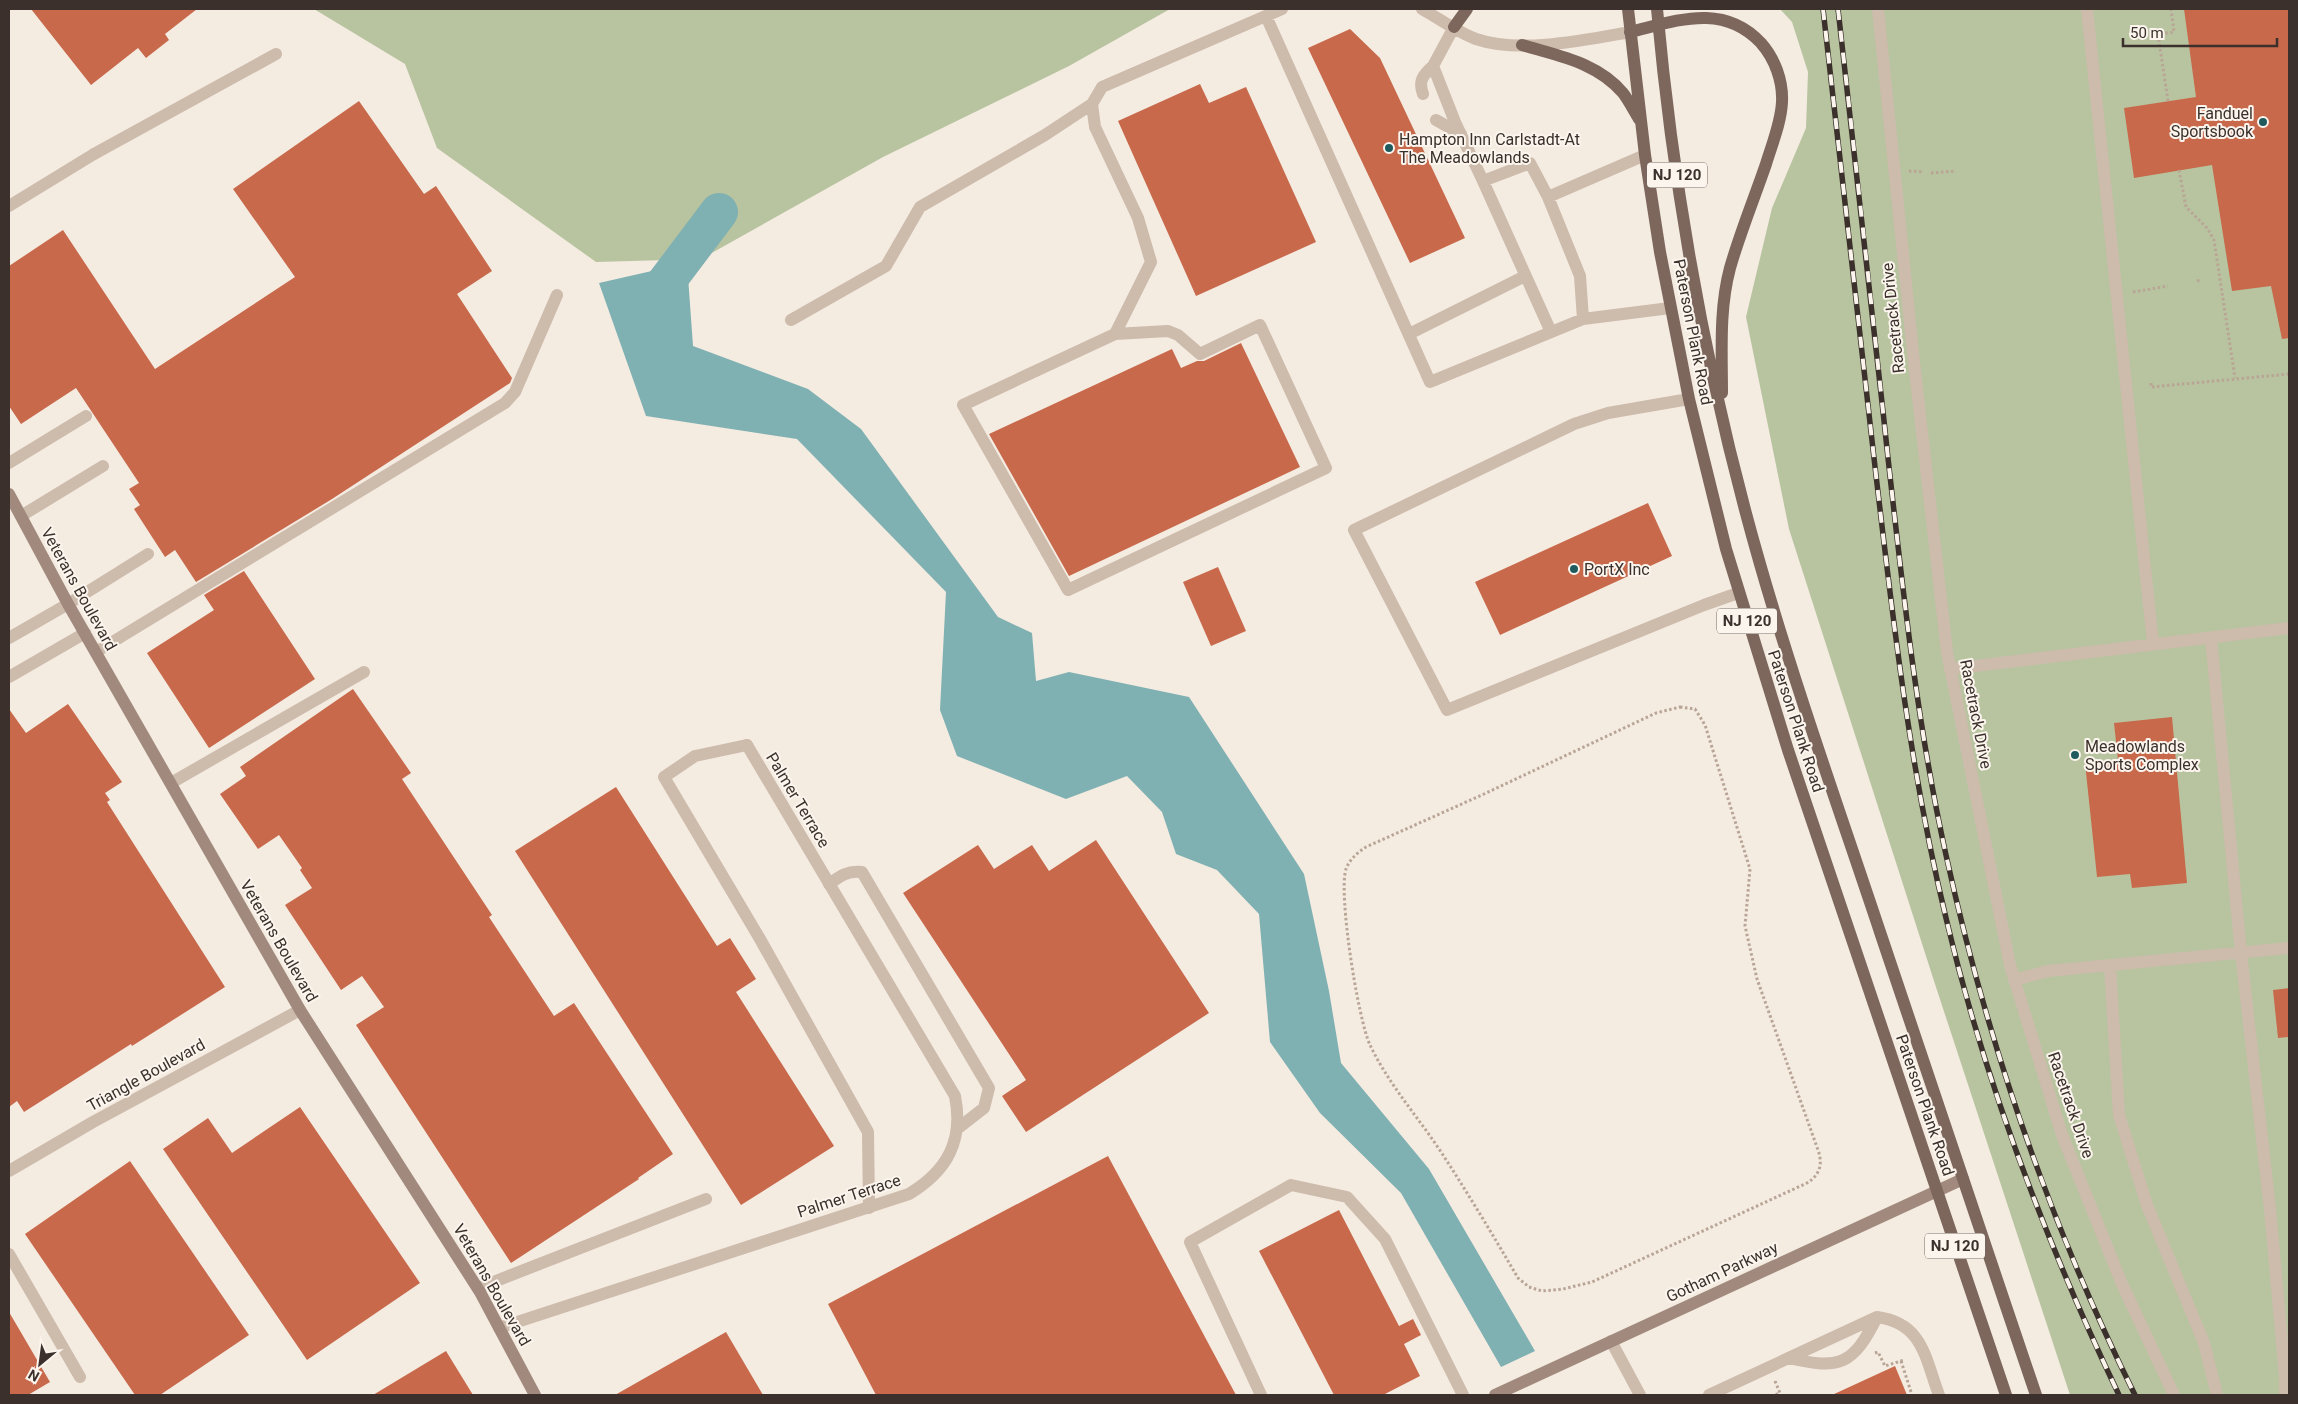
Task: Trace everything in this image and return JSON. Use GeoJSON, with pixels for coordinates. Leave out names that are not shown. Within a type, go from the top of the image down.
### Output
{"type":"FeatureCollection","features":[{"type":"Feature","properties":{"kind":"main road"},"geometry":{"type":"LineString","coordinates":[[1454,28],[1467,9]]}},
{"type":"Feature","properties":{"kind":"main road","name":"Paterson Plank Road"},"geometry":{"type":"LineString","coordinates":[[1628,9],[1645,155],[1670,308],[1689,400],[1738,594],[1936,1191],[2006,1395]]}},
{"type":"Feature","properties":{"kind":"main road","name":"NJ 120"},"geometry":{"type":"LineString","coordinates":[[1657,9],[1659,25]]}},
{"type":"Feature","properties":{"kind":"main road"},"geometry":{"type":"LineString","coordinates":[[1630,32],[1680,19],[1712,18],[1741,25],[1754,35],[1773,60],[1782,88],[1782,103],[1776,135],[1735,251],[1725,290],[1722,330],[1722,415]]}},
{"type":"Feature","properties":{"kind":"main road","name":"Paterson Plank Road"},"geometry":{"type":"LineString","coordinates":[[1659,25],[1669,120],[1685,229],[1722,415],[1759,561],[1792,669],[2036,1395]]}},
{"type":"Feature","properties":{"kind":"main road"},"geometry":{"type":"LineString","coordinates":[[1522,45],[1577,61],[1600,72],[1624,94],[1641,122]]}},
{"type":"Feature","properties":{"kind":"street"},"geometry":{"type":"LineString","coordinates":[[791,320],[886,266],[920,207],[1045,135],[1092,104],[1102,87],[1282,9]]}},
{"type":"Feature","properties":{"kind":"street"},"geometry":{"type":"LineString","coordinates":[[1422,9],[1477,39],[1522,45],[1566,42],[1630,32]]}},
{"type":"Feature","properties":{"kind":"street","name":"Racetrack Drive"},"geometry":{"type":"LineString","coordinates":[[1878,9],[1914,362],[1950,669],[2014,980],[2062,1135],[2122,1284],[2174,1395]]}},
{"type":"Feature","properties":{"kind":"street"},"geometry":{"type":"LineString","coordinates":[[2088,9],[2153,644]]}},
{"type":"Feature","properties":{"kind":"street"},"geometry":{"type":"LineString","coordinates":[[1266,16],[1430,382],[1582,319],[1670,308]]}},
{"type":"Feature","properties":{"kind":"street"},"geometry":{"type":"LineString","coordinates":[[1423,94],[1420,86],[1422,75],[1433,66],[1454,28]]}},
{"type":"Feature","properties":{"kind":"street"},"geometry":{"type":"LineString","coordinates":[[9,206],[94,154],[276,54]]}},
{"type":"Feature","properties":{"kind":"street"},"geometry":{"type":"LineString","coordinates":[[1433,66],[1461,134],[1551,332]]}},
{"type":"Feature","properties":{"kind":"street"},"geometry":{"type":"LineString","coordinates":[[1092,104],[1096,127],[1138,218],[1151,262],[1115,334],[963,405],[1068,590],[1326,468],[1260,325],[1200,354],[1178,335],[1168,331],[1115,334]]}},
{"type":"Feature","properties":{"kind":"street"},"geometry":{"type":"LineString","coordinates":[[1436,120],[1461,134]]}},
{"type":"Feature","properties":{"kind":"street"},"geometry":{"type":"LineString","coordinates":[[1548,197],[1645,155]]}},
{"type":"Feature","properties":{"kind":"street"},"geometry":{"type":"LineString","coordinates":[[1483,181],[1530,163],[1548,197],[1580,276],[1582,319]]}},
{"type":"Feature","properties":{"kind":"street"},"geometry":{"type":"LineString","coordinates":[[1409,334],[1525,276]]}},
{"type":"Feature","properties":{"kind":"street"},"geometry":{"type":"LineString","coordinates":[[96,652],[505,403],[515,392],[557,295]]}},
{"type":"Feature","properties":{"kind":"street"},"geometry":{"type":"LineString","coordinates":[[1689,400],[1608,413],[1574,424],[1354,530],[1447,710],[1704,605],[1738,594]]}},
{"type":"Feature","properties":{"kind":"street"},"geometry":{"type":"LineString","coordinates":[[9,463],[86,416]]}},
{"type":"Feature","properties":{"kind":"street"},"geometry":{"type":"LineString","coordinates":[[20,516],[103,466]]}},
{"type":"Feature","properties":{"kind":"street","name":"Veterans Boulevard"},"geometry":{"type":"LineString","coordinates":[[9,494],[68,604],[300,1010],[478,1288],[535,1395]]}},
{"type":"Feature","properties":{"kind":"street"},"geometry":{"type":"LineString","coordinates":[[9,638],[148,554]]}},
{"type":"Feature","properties":{"kind":"street"},"geometry":{"type":"LineString","coordinates":[[1950,669],[2289,628]]}},
{"type":"Feature","properties":{"kind":"street"},"geometry":{"type":"LineString","coordinates":[[9,677],[85,633]]}},
{"type":"Feature","properties":{"kind":"street"},"geometry":{"type":"LineString","coordinates":[[2211,638],[2241,953],[2287,1378],[2285,1395]]}},
{"type":"Feature","properties":{"kind":"street"},"geometry":{"type":"LineString","coordinates":[[171,784],[364,672]]}},
{"type":"Feature","properties":{"kind":"street","name":"Palmer Terrace"},"geometry":{"type":"LineString","coordinates":[[499,1328],[868,1208],[909,1194],[928,1183],[942,1168],[952,1149],[957,1129],[955,1096],[747,744],[695,756],[664,776],[760,938],[868,1132],[868,1208]]}},
{"type":"Feature","properties":{"kind":"street"},"geometry":{"type":"LineString","coordinates":[[829,884],[843,874],[855,871],[862,872],[989,1088],[984,1108],[957,1129]]}},
{"type":"Feature","properties":{"kind":"street"},"geometry":{"type":"LineString","coordinates":[[2014,980],[2048,971],[2289,948]]}},
{"type":"Feature","properties":{"kind":"street"},"geometry":{"type":"LineString","coordinates":[[2110,966],[2119,1115],[2147,1205],[2204,1343],[2217,1395]]}},
{"type":"Feature","properties":{"kind":"street","name":"Triangle Boulevard"},"geometry":{"type":"LineString","coordinates":[[9,1171],[93,1122],[300,1010]]}},
{"type":"Feature","properties":{"kind":"street","name":"Gotham Parkway"},"geometry":{"type":"LineString","coordinates":[[1495,1395],[1963,1179]]}},
{"type":"Feature","properties":{"kind":"street"},"geometry":{"type":"LineString","coordinates":[[1261,1395],[1190,1242],[1292,1185],[1347,1197],[1385,1239],[1463,1395]]}},
{"type":"Feature","properties":{"kind":"street"},"geometry":{"type":"LineString","coordinates":[[478,1288],[706,1199]]}},
{"type":"Feature","properties":{"kind":"street"},"geometry":{"type":"LineString","coordinates":[[9,1254],[80,1376]]}},
{"type":"Feature","properties":{"kind":"street"},"geometry":{"type":"LineString","coordinates":[[1789,1358],[1816,1364],[1841,1362],[1864,1343],[1877,1317]]}},
{"type":"Feature","properties":{"kind":"street"},"geometry":{"type":"LineString","coordinates":[[1709,1395],[1877,1317],[1893,1320],[1907,1327],[1916,1337],[1939,1395]]}},
{"type":"Feature","properties":{"kind":"street"},"geometry":{"type":"LineString","coordinates":[[1611,1341],[1640,1395]]}},
{"type":"Feature","properties":{"kind":"path"},"geometry":{"type":"LineString","coordinates":[[2168,101],[2158,34],[2174,32],[2171,9]]}},
{"type":"Feature","properties":{"kind":"path"},"geometry":{"type":"LineString","coordinates":[[2179,170],[2186,207],[2207,228],[2214,240],[2218,278],[2235,378]]}},
{"type":"Feature","properties":{"kind":"path"},"geometry":{"type":"LineString","coordinates":[[1931,174],[1956,171]]}},
{"type":"Feature","properties":{"kind":"path"},"geometry":{"type":"LineString","coordinates":[[2197,281],[2202,280]]}},
{"type":"Feature","properties":{"kind":"path"},"geometry":{"type":"LineString","coordinates":[[2137,291],[2168,286]]}},
{"type":"Feature","properties":{"kind":"path"},"geometry":{"type":"LineString","coordinates":[[2151,383],[2151,388],[2289,374]]}},
{"type":"Feature","properties":{"kind":"path"},"geometry":{"type":"LineString","coordinates":[[1680,706],[1695,709],[1705,724],[1750,869],[1745,926],[1757,979],[1820,1158],[1818,1173],[1807,1184],[1614,1273],[1563,1289],[1536,1290],[1518,1278],[1443,1155],[1381,1068],[1368,1042],[1359,1008],[1347,930],[1344,878],[1346,869],[1357,853],[1366,847],[1656,713],[1680,706]]}},
{"type":"Feature","properties":{"kind":"path"},"geometry":{"type":"LineString","coordinates":[[1901,1361],[1912,1395]]}},
{"type":"Feature","properties":{"kind":"green space"},"geometry":{"type":"Polygon","coordinates":[[[314,9],[1170,9],[1069,66],[883,157],[701,259],[596,262],[437,148],[405,64],[314,9]]]}},
{"type":"Feature","properties":{"kind":"green space","name":"Meadowlands Sports Complex"},"geometry":{"type":"Polygon","coordinates":[[[1780,9],[2289,9],[2289,1395],[2070,1395],[1934,981],[1789,529],[1746,317],[1772,208],[1806,128],[1808,72],[1792,22],[1780,9]]]}},
{"type":"Feature","properties":{"kind":"water"},"geometry":{"type":"Polygon","coordinates":[[[687,263],[693,346],[808,389],[861,429],[998,617],[1032,633],[1036,681],[1069,672],[1189,697],[1304,874],[1329,991],[1341,1063],[1429,1169],[1535,1351],[1501,1367],[1401,1193],[1320,1113],[1270,1042],[1259,914],[1217,870],[1176,854],[1162,812],[1127,776],[1066,799],[957,756],[940,710],[946,592],[797,439],[646,416],[599,283],[687,263]]]}},
{"type":"Feature","properties":{"kind":"building"},"geometry":{"type":"Polygon","coordinates":[[[31,9],[197,9],[165,34],[169,40],[146,58],[138,48],[91,85],[31,9]]]}},
{"type":"Feature","properties":{"kind":"building"},"geometry":{"type":"Polygon","coordinates":[[[2184,9],[2289,9],[2289,338],[2282,339],[2271,286],[2232,291],[2212,165],[2134,178],[2124,108],[2196,97],[2184,9]]]}},
{"type":"Feature","properties":{"kind":"building","name":"Hampton Inn Carlstadt-At The Meadowlands"},"geometry":{"type":"Polygon","coordinates":[[[1350,29],[1380,58],[1465,238],[1410,263],[1308,48],[1350,29]]]}},
{"type":"Feature","properties":{"kind":"building"},"geometry":{"type":"Polygon","coordinates":[[[1200,84],[1209,103],[1246,87],[1316,242],[1196,296],[1118,121],[1200,84]]]}},
{"type":"Feature","properties":{"kind":"building"},"geometry":{"type":"Polygon","coordinates":[[[359,101],[424,194],[436,186],[492,271],[457,294],[512,378],[510,383],[332,499],[196,582],[175,550],[165,557],[134,509],[140,505],[129,489],[139,483],[76,388],[21,424],[9,406],[9,266],[63,230],[155,369],[295,277],[233,189],[359,101]]]}},
{"type":"Feature","properties":{"kind":"building"},"geometry":{"type":"Polygon","coordinates":[[[1241,343],[1300,467],[1069,576],[989,434],[1172,349],[1181,368],[1197,361],[1204,361],[1241,343]]]}},
{"type":"Feature","properties":{"kind":"building","name":"PortX Inc"},"geometry":{"type":"Polygon","coordinates":[[[1648,503],[1672,556],[1500,635],[1475,582],[1648,503]]]}},
{"type":"Feature","properties":{"kind":"building"},"geometry":{"type":"Polygon","coordinates":[[[1218,567],[1246,631],[1211,646],[1183,582],[1218,567]]]}},
{"type":"Feature","properties":{"kind":"building"},"geometry":{"type":"Polygon","coordinates":[[[244,571],[315,679],[209,748],[147,653],[214,610],[204,595],[244,571]]]}},
{"type":"Feature","properties":{"kind":"building"},"geometry":{"type":"Polygon","coordinates":[[[353,689],[411,773],[402,779],[492,915],[489,917],[554,1016],[574,1003],[673,1154],[639,1179],[511,1263],[356,1025],[384,1007],[362,976],[341,990],[285,905],[312,888],[300,870],[302,868],[279,835],[258,849],[220,794],[246,776],[240,767],[353,689]]]}},
{"type":"Feature","properties":{"kind":"building"},"geometry":{"type":"Polygon","coordinates":[[[68,704],[122,782],[105,793],[110,800],[107,802],[225,987],[24,1112],[17,1101],[9,1107],[9,709],[26,733],[68,704]]]}},
{"type":"Feature","properties":{"kind":"building"},"geometry":{"type":"Polygon","coordinates":[[[2172,717],[2187,883],[2132,888],[2130,874],[2097,877],[2085,763],[2118,760],[2114,723],[2172,717]]]}},
{"type":"Feature","properties":{"kind":"building"},"geometry":{"type":"Polygon","coordinates":[[[616,787],[717,946],[730,938],[756,979],[736,992],[834,1146],[741,1205],[515,851],[616,787]]]}},
{"type":"Feature","properties":{"kind":"building"},"geometry":{"type":"Polygon","coordinates":[[[1096,840],[1209,1013],[1026,1132],[1002,1096],[1026,1080],[903,893],[978,845],[994,869],[1032,845],[1049,871],[1096,840]]]}},
{"type":"Feature","properties":{"kind":"building"},"geometry":{"type":"Polygon","coordinates":[[[2289,988],[2289,1037],[2278,1038],[2273,990],[2289,988]]]}},
{"type":"Feature","properties":{"kind":"building"},"geometry":{"type":"Polygon","coordinates":[[[300,1107],[420,1283],[307,1360],[163,1149],[208,1118],[232,1153],[300,1107]]]}},
{"type":"Feature","properties":{"kind":"building"},"geometry":{"type":"Polygon","coordinates":[[[1108,1156],[1236,1395],[876,1395],[828,1304],[1108,1156]]]}},
{"type":"Feature","properties":{"kind":"building"},"geometry":{"type":"Polygon","coordinates":[[[130,1161],[249,1335],[160,1395],[135,1395],[25,1234],[130,1161]]]}},
{"type":"Feature","properties":{"kind":"building"},"geometry":{"type":"Polygon","coordinates":[[[1339,1210],[1399,1326],[1413,1319],[1421,1335],[1404,1344],[1420,1376],[1383,1395],[1334,1395],[1259,1251],[1339,1210]]]}},
{"type":"Feature","properties":{"kind":"building"},"geometry":{"type":"Polygon","coordinates":[[[9,1312],[50,1382],[28,1395],[9,1395],[9,1312]]]}},
{"type":"Feature","properties":{"kind":"building"},"geometry":{"type":"Polygon","coordinates":[[[726,1332],[763,1395],[615,1395],[726,1332]]]}},
{"type":"Feature","properties":{"kind":"building"},"geometry":{"type":"Polygon","coordinates":[[[446,1351],[473,1395],[373,1395],[446,1351]]]}},
{"type":"Feature","properties":{"kind":"building"},"geometry":{"type":"Polygon","coordinates":[[[1895,1366],[1907,1395],[1832,1395],[1895,1366]]]}},
{"type":"Feature","properties":{"kind":"waterway"},"geometry":{"type":"LineString","coordinates":[[648,306],[719,212]]}},
{"type":"Feature","properties":{"kind":"railway"},"geometry":{"type":"LineString","coordinates":[[1823,9],[1895,631],[1912,746],[1933,861],[1962,980],[1979,1041],[1999,1101],[2042,1220],[2119,1395]]}},
{"type":"Feature","properties":{"kind":"railway"},"geometry":{"type":"LineString","coordinates":[[1838,9],[1905,608],[1927,756],[1946,855],[1962,925],[1981,994],[2001,1063],[2024,1131],[2075,1265],[2135,1395]]}},
{"type":"Feature","properties":{"kind":"place","name":"Fanduel Sportsbook"},"geometry":{"type":"Point","coordinates":[2263,122]}},
{"type":"Feature","properties":{"kind":"place","name":"Hampton Inn Carlstadt-At The Meadowlands"},"geometry":{"type":"Point","coordinates":[1389,148]}},
{"type":"Feature","properties":{"kind":"place","name":"PortX Inc"},"geometry":{"type":"Point","coordinates":[1574,569]}},
{"type":"Feature","properties":{"kind":"place","name":"Meadowlands Sports Complex"},"geometry":{"type":"Point","coordinates":[2075,755]}}]}
